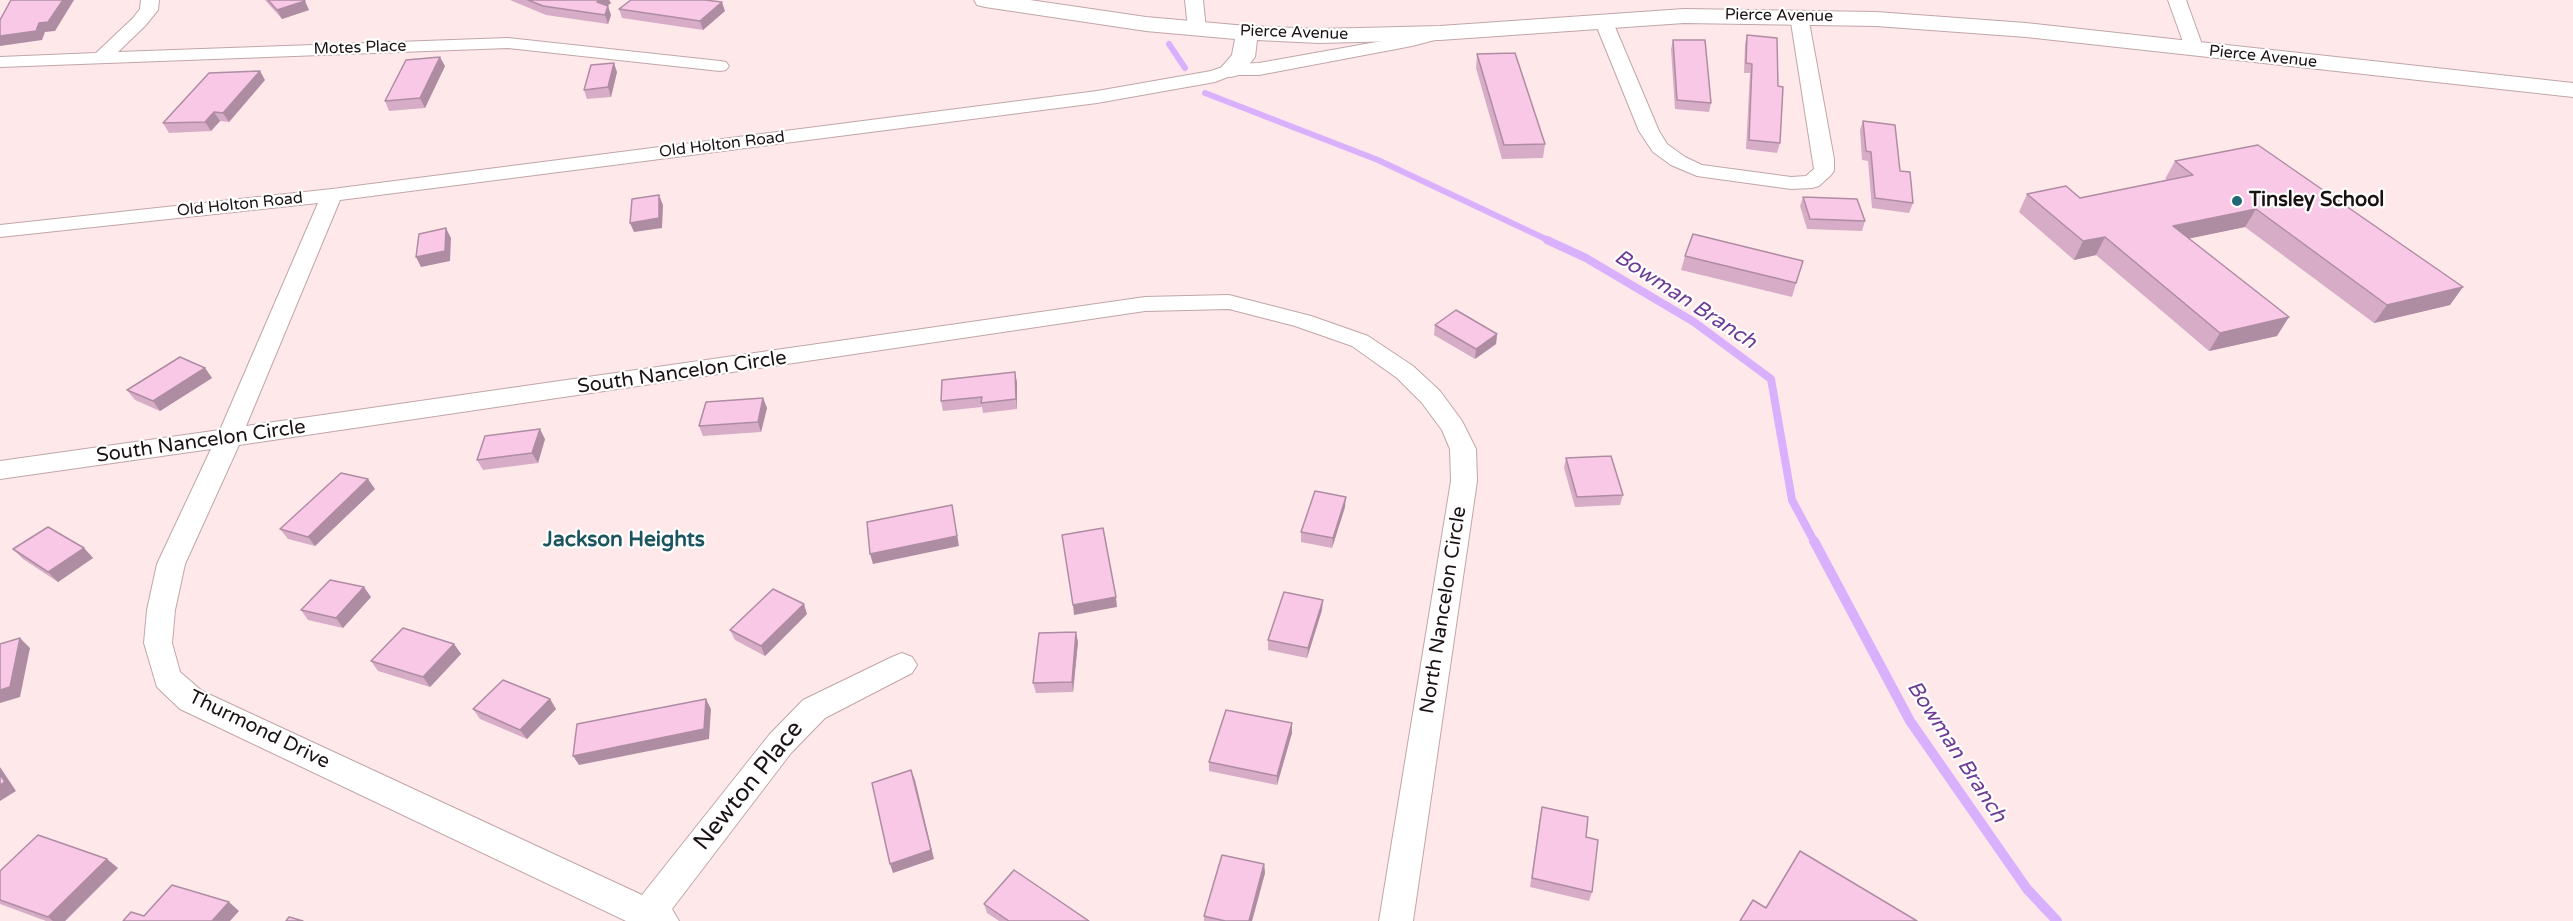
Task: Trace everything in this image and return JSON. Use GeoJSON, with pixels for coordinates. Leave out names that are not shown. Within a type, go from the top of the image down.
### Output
{"type":"FeatureCollection","features":[{"type":"Feature","properties":{"kind":"main road","name":"Pierce Avenue"},"geometry":{"type":"LineString","coordinates":[[985,0],[1197,29],[1319,36],[1440,33],[1684,16],[1799,16],[1943,22],[2573,90]]}},
{"type":"Feature","properties":{"kind":"main road"},"geometry":{"type":"LineString","coordinates":[[1231,69],[1243,57],[1247,33]]}},
{"type":"Feature","properties":{"kind":"street"},"geometry":{"type":"LineString","coordinates":[[102,57],[140,22],[149,9],[150,0]]}},
{"type":"Feature","properties":{"kind":"street"},"geometry":{"type":"LineString","coordinates":[[1194,0],[1197,29]]}},
{"type":"Feature","properties":{"kind":"street"},"geometry":{"type":"LineString","coordinates":[[2177,0],[2195,50]]}},
{"type":"Feature","properties":{"kind":"street"},"geometry":{"type":"LineString","coordinates":[[1602,21],[1649,131],[1660,147],[1697,170],[1791,183],[1812,182],[1824,171],[1799,16]]}},
{"type":"Feature","properties":{"kind":"street","name":"Old Holton Road"},"geometry":{"type":"LineString","coordinates":[[0,231],[332,195],[1085,99],[1215,76],[1231,69],[1259,69],[1440,33]]}},
{"type":"Feature","properties":{"kind":"street","name":"Motes Place"},"geometry":{"type":"LineString","coordinates":[[0,62],[508,43],[720,66]]}},
{"type":"Feature","properties":{"kind":"street","name":"Thurmond Drive"},"geometry":{"type":"LineString","coordinates":[[332,195],[229,438],[171,564],[161,610],[158,643],[166,678],[191,700],[655,917]]}},
{"type":"Feature","properties":{"kind":"street","name":"South Nancelon Circle"},"geometry":{"type":"LineString","coordinates":[[0,470],[1145,304],[1229,302],[1303,321],[1360,341]]}},
{"type":"Feature","properties":{"kind":"street","name":"North Nancelon Circle"},"geometry":{"type":"LineString","coordinates":[[1360,341],[1405,372],[1431,397],[1453,427],[1463,449],[1464,481],[1396,921]]}},
{"type":"Feature","properties":{"kind":"street","name":"Newton Place"},"geometry":{"type":"LineString","coordinates":[[655,917],[780,744],[814,709],[902,665]]}},
{"type":"Feature","properties":{"kind":"building"},"geometry":{"type":"Polygon","coordinates":[[[11,0],[63,0],[48,22],[39,23],[36,31],[0,36],[0,20],[11,0]]]}},
{"type":"Feature","properties":{"kind":"building"},"geometry":{"type":"Polygon","coordinates":[[[268,0],[304,0],[305,1],[277,10],[268,0]]]}},
{"type":"Feature","properties":{"kind":"building"},"geometry":{"type":"Polygon","coordinates":[[[528,0],[599,0],[597,2],[608,6],[605,15],[543,6],[528,0]]]}},
{"type":"Feature","properties":{"kind":"building"},"geometry":{"type":"Polygon","coordinates":[[[631,0],[722,2],[700,21],[619,9],[631,0]]]}},
{"type":"Feature","properties":{"kind":"building"},"geometry":{"type":"Polygon","coordinates":[[[1747,35],[1777,38],[1778,86],[1783,87],[1780,143],[1749,140],[1752,64],[1746,63],[1747,35]]]}},
{"type":"Feature","properties":{"kind":"building"},"geometry":{"type":"Polygon","coordinates":[[[1673,40],[1705,40],[1711,103],[1677,100],[1673,40]]]}},
{"type":"Feature","properties":{"kind":"building"},"geometry":{"type":"Polygon","coordinates":[[[1515,53],[1545,144],[1504,145],[1477,54],[1515,53]]]}},
{"type":"Feature","properties":{"kind":"building"},"geometry":{"type":"Polygon","coordinates":[[[440,57],[420,98],[385,101],[406,60],[440,57]]]}},
{"type":"Feature","properties":{"kind":"building"},"geometry":{"type":"Polygon","coordinates":[[[614,63],[608,87],[584,90],[591,65],[614,63]]]}},
{"type":"Feature","properties":{"kind":"building"},"geometry":{"type":"Polygon","coordinates":[[[260,71],[223,113],[214,112],[205,122],[163,123],[209,73],[260,71]]]}},
{"type":"Feature","properties":{"kind":"building"},"geometry":{"type":"Polygon","coordinates":[[[1863,121],[1895,125],[1900,171],[1910,172],[1913,203],[1875,198],[1871,152],[1866,151],[1863,121]]]}},
{"type":"Feature","properties":{"kind":"building"},"geometry":{"type":"Polygon","coordinates":[[[2258,145],[2463,287],[2387,305],[2256,209],[2173,226],[2289,317],[2220,333],[2105,237],[2083,241],[2027,194],[2066,186],[2080,198],[2193,175],[2175,161],[2258,145]]]}},
{"type":"Feature","properties":{"kind":"building"},"geometry":{"type":"Polygon","coordinates":[[[659,195],[659,218],[630,223],[632,199],[659,195]]]}},
{"type":"Feature","properties":{"kind":"building"},"geometry":{"type":"Polygon","coordinates":[[[1803,197],[1857,199],[1865,221],[1810,219],[1803,197]]]}},
{"type":"Feature","properties":{"kind":"building"},"geometry":{"type":"Polygon","coordinates":[[[446,228],[445,251],[416,257],[419,234],[446,228]]]}},
{"type":"Feature","properties":{"kind":"building"},"geometry":{"type":"Polygon","coordinates":[[[1693,234],[1803,261],[1796,283],[1685,256],[1693,234]]]}},
{"type":"Feature","properties":{"kind":"building"},"geometry":{"type":"Polygon","coordinates":[[[1456,310],[1497,334],[1476,349],[1435,325],[1456,310]]]}},
{"type":"Feature","properties":{"kind":"building"},"geometry":{"type":"Polygon","coordinates":[[[180,357],[205,368],[153,401],[127,390],[180,357]]]}},
{"type":"Feature","properties":{"kind":"building"},"geometry":{"type":"Polygon","coordinates":[[[1015,372],[1016,399],[981,403],[982,397],[941,401],[942,380],[1015,372]]]}},
{"type":"Feature","properties":{"kind":"building"},"geometry":{"type":"Polygon","coordinates":[[[763,398],[758,422],[699,426],[706,402],[763,398]]]}},
{"type":"Feature","properties":{"kind":"building"},"geometry":{"type":"Polygon","coordinates":[[[540,429],[532,453],[477,460],[485,436],[540,429]]]}},
{"type":"Feature","properties":{"kind":"building"},"geometry":{"type":"Polygon","coordinates":[[[1611,456],[1623,495],[1577,497],[1566,458],[1611,456]]]}},
{"type":"Feature","properties":{"kind":"building"},"geometry":{"type":"Polygon","coordinates":[[[341,473],[368,479],[308,537],[280,529],[341,473]]]}},
{"type":"Feature","properties":{"kind":"building"},"geometry":{"type":"Polygon","coordinates":[[[1315,491],[1346,497],[1333,538],[1301,532],[1315,491]]]}},
{"type":"Feature","properties":{"kind":"building"},"geometry":{"type":"Polygon","coordinates":[[[952,505],[957,536],[870,554],[867,522],[952,505]]]}},
{"type":"Feature","properties":{"kind":"building"},"geometry":{"type":"Polygon","coordinates":[[[48,527],[84,548],[48,572],[13,549],[48,527]]]}},
{"type":"Feature","properties":{"kind":"building"},"geometry":{"type":"Polygon","coordinates":[[[1103,528],[1116,597],[1073,605],[1062,535],[1103,528]]]}},
{"type":"Feature","properties":{"kind":"building"},"geometry":{"type":"Polygon","coordinates":[[[330,580],[364,587],[336,618],[301,610],[330,580]]]}},
{"type":"Feature","properties":{"kind":"building"},"geometry":{"type":"Polygon","coordinates":[[[773,589],[804,604],[761,646],[730,630],[773,589]]]}},
{"type":"Feature","properties":{"kind":"building"},"geometry":{"type":"Polygon","coordinates":[[[1284,592],[1323,600],[1308,648],[1268,640],[1284,592]]]}},
{"type":"Feature","properties":{"kind":"building"},"geometry":{"type":"Polygon","coordinates":[[[403,628],[454,644],[423,677],[371,661],[403,628]]]}},
{"type":"Feature","properties":{"kind":"building"},"geometry":{"type":"Polygon","coordinates":[[[1076,632],[1072,682],[1033,683],[1039,633],[1076,632]]]}},
{"type":"Feature","properties":{"kind":"building"},"geometry":{"type":"Polygon","coordinates":[[[20,638],[10,687],[0,690],[0,644],[20,638]]]}},
{"type":"Feature","properties":{"kind":"building"},"geometry":{"type":"Polygon","coordinates":[[[503,680],[550,699],[520,730],[473,709],[503,680]]]}},
{"type":"Feature","properties":{"kind":"building"},"geometry":{"type":"Polygon","coordinates":[[[706,699],[704,729],[573,756],[577,724],[706,699]]]}},
{"type":"Feature","properties":{"kind":"building"},"geometry":{"type":"Polygon","coordinates":[[[1226,710],[1292,723],[1277,776],[1209,762],[1226,710]]]}},
{"type":"Feature","properties":{"kind":"building"},"geometry":{"type":"Polygon","coordinates":[[[911,770],[931,850],[890,864],[872,783],[911,770]]]}},
{"type":"Feature","properties":{"kind":"building"},"geometry":{"type":"Polygon","coordinates":[[[0,774],[5,782],[0,785],[0,774]]]}},
{"type":"Feature","properties":{"kind":"building"},"geometry":{"type":"Polygon","coordinates":[[[1542,807],[1588,817],[1586,837],[1598,840],[1592,892],[1532,878],[1542,807]]]}},
{"type":"Feature","properties":{"kind":"building"},"geometry":{"type":"Polygon","coordinates":[[[38,835],[107,859],[48,917],[0,900],[0,871],[38,835]]]}},
{"type":"Feature","properties":{"kind":"building"},"geometry":{"type":"Polygon","coordinates":[[[1800,851],[1917,921],[1740,921],[1753,900],[1766,908],[1800,851]]]}},
{"type":"Feature","properties":{"kind":"building"},"geometry":{"type":"Polygon","coordinates":[[[1222,855],[1264,864],[1249,921],[1225,921],[1204,916],[1222,855]]]}},
{"type":"Feature","properties":{"kind":"building"},"geometry":{"type":"Polygon","coordinates":[[[1014,870],[1089,921],[1009,921],[984,904],[1014,870]]]}},
{"type":"Feature","properties":{"kind":"building"},"geometry":{"type":"Polygon","coordinates":[[[172,885],[229,902],[212,921],[123,921],[131,912],[144,916],[172,885]]]}},
{"type":"Feature","properties":{"kind":"building"},"geometry":{"type":"Polygon","coordinates":[[[289,917],[303,921],[286,921],[289,917]]]}},
{"type":"Feature","properties":{"kind":"waterway","name":"Bowman Branch"},"geometry":{"type":"LineString","coordinates":[[1169,44],[1185,68]]}},
{"type":"Feature","properties":{"kind":"waterway","name":"Bowman Branch"},"geometry":{"type":"LineString","coordinates":[[1205,93],[1378,160],[1550,241]]}},
{"type":"Feature","properties":{"kind":"waterway","name":"Bowman Branch"},"geometry":{"type":"LineString","coordinates":[[1547,240],[1586,258],[1694,322],[1771,379],[1792,500],[1815,543]]}},
{"type":"Feature","properties":{"kind":"waterway","name":"Bowman Branch"},"geometry":{"type":"LineString","coordinates":[[1814,541],[1910,721],[2027,889],[2057,921]]}},
{"type":"Feature","properties":{"kind":"place","name":"Tinsley School"},"geometry":{"type":"Point","coordinates":[2237,201]}},
{"type":"Feature","properties":{"kind":"district","name":"Jackson Heights"},"geometry":{"type":"Point","coordinates":[624,540]}}]}
